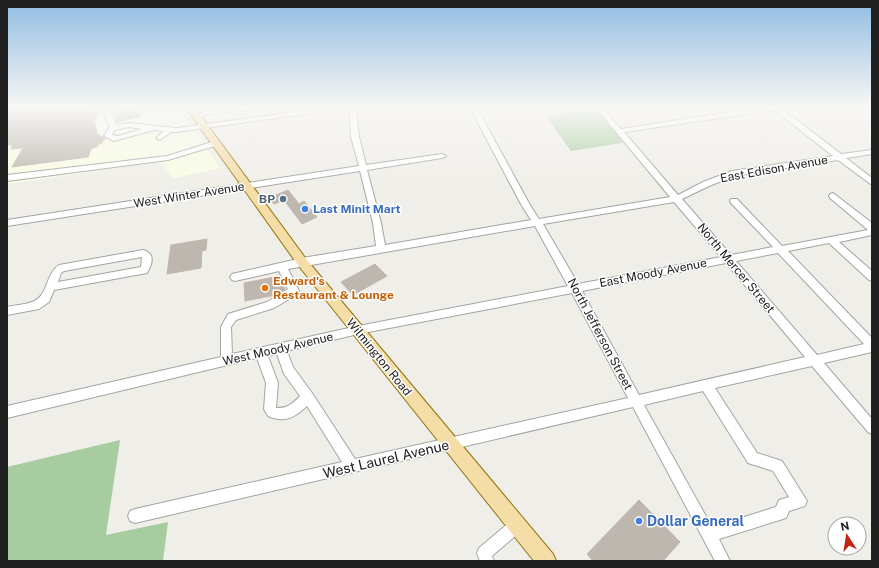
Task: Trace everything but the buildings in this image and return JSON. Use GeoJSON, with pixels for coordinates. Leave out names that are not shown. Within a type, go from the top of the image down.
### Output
{"type":"FeatureCollection","features":[{"type":"Feature","properties":{"kind":"main road","name":"Wilmington Road"},"geometry":{"type":"LineString","coordinates":[[209,135],[302,262],[546,561]]}},
{"type":"Feature","properties":{"kind":"street"},"geometry":{"type":"LineString","coordinates":[[109,135],[110,138],[126,137],[133,135]]}},
{"type":"Feature","properties":{"kind":"street"},"geometry":{"type":"LineString","coordinates":[[160,138],[163,135]]}},
{"type":"Feature","properties":{"kind":"street"},"geometry":{"type":"LineString","coordinates":[[355,135],[377,223],[381,249]]}},
{"type":"Feature","properties":{"kind":"street","name":"North Jefferson Street"},"geometry":{"type":"LineString","coordinates":[[487,135],[526,206],[548,238],[723,561]]}},
{"type":"Feature","properties":{"kind":"street","name":"North Mercer Street"},"geometry":{"type":"LineString","coordinates":[[622,135],[872,428]]}},
{"type":"Feature","properties":{"kind":"street"},"geometry":{"type":"LineString","coordinates":[[809,135],[872,182]]}},
{"type":"Feature","properties":{"kind":"street"},"geometry":{"type":"LineString","coordinates":[[7,178],[168,158],[215,143]]}},
{"type":"Feature","properties":{"kind":"street","name":"East Edison Avenue"},"geometry":{"type":"LineString","coordinates":[[235,277],[302,262],[676,198],[732,174],[872,152]]}},
{"type":"Feature","properties":{"kind":"street","name":"West Winter Avenue"},"geometry":{"type":"LineString","coordinates":[[7,223],[442,156]]}},
{"type":"Feature","properties":{"kind":"street"},"geometry":{"type":"LineString","coordinates":[[833,196],[872,228]]}},
{"type":"Feature","properties":{"kind":"street"},"geometry":{"type":"LineString","coordinates":[[734,202],[872,346]]}},
{"type":"Feature","properties":{"kind":"street","name":"East Moody Avenue"},"geometry":{"type":"LineString","coordinates":[[575,288],[872,232]]}},
{"type":"Feature","properties":{"kind":"street"},"geometry":{"type":"LineString","coordinates":[[831,240],[872,277]]}},
{"type":"Feature","properties":{"kind":"street"},"geometry":{"type":"LineString","coordinates":[[7,311],[35,306],[45,299],[57,271],[62,268],[143,254],[147,255],[144,270],[51,286]]}},
{"type":"Feature","properties":{"kind":"street"},"geometry":{"type":"LineString","coordinates":[[227,361],[226,327],[232,317],[270,305],[294,291],[282,266]]}},
{"type":"Feature","properties":{"kind":"street","name":"West Moody Avenue"},"geometry":{"type":"LineString","coordinates":[[7,412],[358,330],[575,288]]}},
{"type":"Feature","properties":{"kind":"street","name":"West Laurel Avenue"},"geometry":{"type":"LineString","coordinates":[[135,516],[872,346]]}},
{"type":"Feature","properties":{"kind":"street"},"geometry":{"type":"LineString","coordinates":[[280,348],[288,370],[308,397],[352,466]]}},
{"type":"Feature","properties":{"kind":"street"},"geometry":{"type":"LineString","coordinates":[[261,353],[272,383],[270,409],[272,412],[282,415],[289,413],[308,397]]}},
{"type":"Feature","properties":{"kind":"street"},"geometry":{"type":"LineString","coordinates":[[706,385],[753,458],[777,466],[800,501],[784,505],[782,514],[709,535]]}},
{"type":"Feature","properties":{"kind":"street"},"geometry":{"type":"LineString","coordinates":[[486,561],[484,553],[517,526]]}},
{"type":"Feature","properties":{"kind":"shaded area"},"geometry":{"type":"Polygon","coordinates":[[[7,135],[197,135],[220,168],[174,178],[160,162],[7,184],[7,135]]]}},
{"type":"Feature","properties":{"kind":"green space"},"geometry":{"type":"Polygon","coordinates":[[[559,135],[622,135],[628,142],[571,151],[559,135]]]}},
{"type":"Feature","properties":{"kind":"green space"},"geometry":{"type":"Polygon","coordinates":[[[120,440],[106,535],[168,522],[163,561],[7,561],[7,467],[120,440]]]}},
{"type":"Feature","properties":{"kind":"place","name":"BP"},"geometry":{"type":"Point","coordinates":[283,199]}},
{"type":"Feature","properties":{"kind":"place","name":"Last Minit Mart"},"geometry":{"type":"Point","coordinates":[305,209]}},
{"type":"Feature","properties":{"kind":"place","name":"Edward's Restaurant & Lounge"},"geometry":{"type":"Point","coordinates":[265,288]}},
{"type":"Feature","properties":{"kind":"place","name":"Dollar General"},"geometry":{"type":"Point","coordinates":[639,521]}}]}
